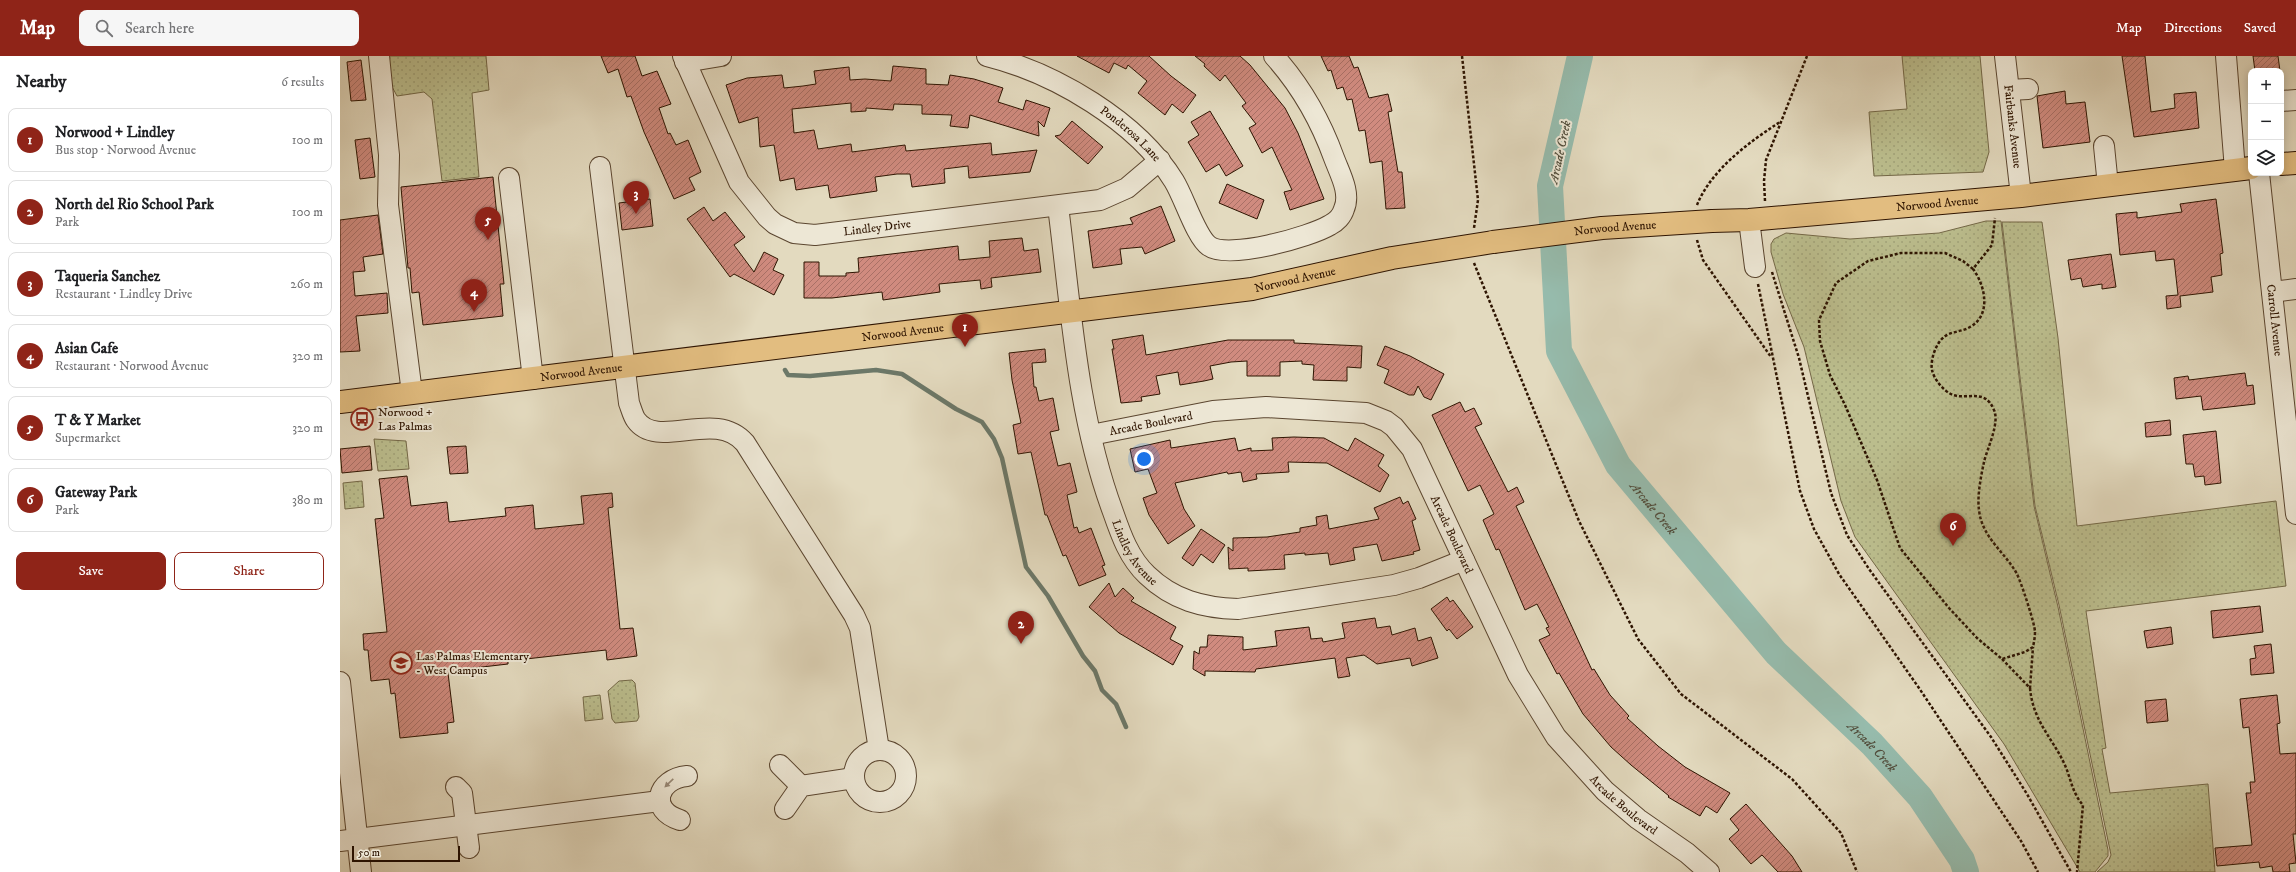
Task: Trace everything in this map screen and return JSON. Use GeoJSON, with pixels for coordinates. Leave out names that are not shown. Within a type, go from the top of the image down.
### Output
{"type":"FeatureCollection","features":[{"type":"Feature","properties":{"kind":"main road"},"geometry":{"type":"LineString","coordinates":[[2284,164],[2296,162]]}},
{"type":"Feature","properties":{"kind":"main road","name":"Norwood Avenue"},"geometry":{"type":"LineString","coordinates":[[340,402],[1071,313],[1252,289],[1392,258],[1483,243],[1602,228],[1758,219],[2021,196],[2243,169]]}},
{"type":"Feature","properties":{"kind":"street"},"geometry":{"type":"LineString","coordinates":[[379,56],[389,156],[388,205],[412,393]]}},
{"type":"Feature","properties":{"kind":"street"},"geometry":{"type":"LineString","coordinates":[[684,59],[721,56]]}},
{"type":"Feature","properties":{"kind":"street","name":"Ponderosa Lane"},"geometry":{"type":"LineString","coordinates":[[987,56],[1040,75],[1094,104],[1128,128],[1160,160],[1185,199],[1202,240],[1210,247],[1219,251],[1232,252],[1266,246],[1325,228],[1341,216],[1345,206],[1346,190],[1319,124],[1302,95],[1274,56]]}},
{"type":"Feature","properties":{"kind":"street","name":"Fairbanks Avenue"},"geometry":{"type":"LineString","coordinates":[[2005,56],[2018,90],[2021,196]]}},
{"type":"Feature","properties":{"kind":"street"},"geometry":{"type":"LineString","coordinates":[[2226,56],[2243,169]]}},
{"type":"Feature","properties":{"kind":"street","name":"Lindley Drive"},"geometry":{"type":"LineString","coordinates":[[684,59],[739,182],[768,217],[794,233],[815,235],[1100,200],[1119,193],[1160,160]]}},
{"type":"Feature","properties":{"kind":"street"},"geometry":{"type":"LineString","coordinates":[[2284,101],[2296,100]]}},
{"type":"Feature","properties":{"kind":"street"},"geometry":{"type":"LineString","coordinates":[[2104,146],[2108,186]]}},
{"type":"Feature","properties":{"kind":"street"},"geometry":{"type":"LineString","coordinates":[[600,167],[629,403],[636,421],[650,431],[665,432],[709,427],[720,428],[737,434],[745,443],[854,615],[860,628],[879,750]]}},
{"type":"Feature","properties":{"kind":"street","name":"Carroll Avenue"},"geometry":{"type":"LineString","coordinates":[[2259,176],[2296,514]]}},
{"type":"Feature","properties":{"kind":"street"},"geometry":{"type":"LineString","coordinates":[[509,178],[533,379]]}},
{"type":"Feature","properties":{"kind":"street","name":"Lindley Avenue"},"geometry":{"type":"LineString","coordinates":[[1058,206],[1081,382],[1101,480],[1123,541],[1133,559],[1161,588],[1179,598],[1198,605],[1218,609],[1238,609],[1370,590],[1419,578],[1464,560]]}},
{"type":"Feature","properties":{"kind":"street"},"geometry":{"type":"LineString","coordinates":[[1758,219],[1763,266]]}},
{"type":"Feature","properties":{"kind":"street"},"geometry":{"type":"LineString","coordinates":[[2272,292],[2296,289]]}},
{"type":"Feature","properties":{"kind":"street","name":"Arcade Boulevard"},"geometry":{"type":"LineString","coordinates":[[1091,435],[1213,411],[1239,408],[1356,412],[1376,416],[1394,427],[1412,449],[1518,675],[1556,737],[1605,791],[1638,819],[1688,853],[1709,872]]}},
{"type":"Feature","properties":{"kind":"street"},"geometry":{"type":"LineString","coordinates":[[340,682],[349,840],[361,872]]}},
{"type":"Feature","properties":{"kind":"street"},"geometry":{"type":"LineString","coordinates":[[879,750],[894,755],[903,765],[905,778],[898,794],[886,800],[873,801],[859,791],[854,778],[858,761],[869,752],[879,750]]}},
{"type":"Feature","properties":{"kind":"street"},"geometry":{"type":"LineString","coordinates":[[780,765],[801,786]]}},
{"type":"Feature","properties":{"kind":"street"},"geometry":{"type":"LineString","coordinates":[[680,820],[669,817],[662,810],[660,801],[662,790],[671,780],[687,776]]}},
{"type":"Feature","properties":{"kind":"street"},"geometry":{"type":"LineString","coordinates":[[785,809],[801,786],[854,778]]}},
{"type":"Feature","properties":{"kind":"street"},"geometry":{"type":"LineString","coordinates":[[456,787],[462,793],[469,848]]}},
{"type":"Feature","properties":{"kind":"street"},"geometry":{"type":"LineString","coordinates":[[349,840],[660,801]]}},
{"type":"Feature","properties":{"kind":"path"},"geometry":{"type":"LineString","coordinates":[[1462,56],[1483,243],[1474,266],[1508,344],[1579,521],[1638,639],[1681,694],[1792,779],[1841,833],[1857,872]]}},
{"type":"Feature","properties":{"kind":"path"},"geometry":{"type":"LineString","coordinates":[[1758,219],[1766,160],[1807,56]]}},
{"type":"Feature","properties":{"kind":"path"},"geometry":{"type":"LineString","coordinates":[[1973,269],[1992,245],[1996,218]]}},
{"type":"Feature","properties":{"kind":"path"},"geometry":{"type":"LineString","coordinates":[[2030,688],[2002,659],[1977,638],[1949,608],[1900,548],[1877,480],[1846,404],[1830,375],[1820,341],[1819,320],[1836,283],[1868,261],[1901,253],[1945,253],[1963,260],[1973,269],[1981,280],[1984,291],[1984,306],[1980,318],[1970,327],[1944,337],[1933,354],[1932,370],[1939,384],[1953,395],[1977,395],[1987,398],[1995,410],[1994,430],[1984,463],[1979,510],[1984,530],[2017,574],[2035,631],[2030,688],[2034,713],[2064,764],[2076,798],[2083,805],[2077,872]]}},
{"type":"Feature","properties":{"kind":"path"},"geometry":{"type":"LineString","coordinates":[[1763,266],[1760,302],[1800,490],[1817,534],[1839,574],[1919,688],[2020,841],[2038,872]]}},
{"type":"Feature","properties":{"kind":"path"},"geometry":{"type":"LineString","coordinates":[[1763,266],[1799,358],[1831,493],[1847,535],[1869,569],[1991,737],[2027,794],[2071,872]]}},
{"type":"Feature","properties":{"kind":"path"},"geometry":{"type":"LineString","coordinates":[[2002,659],[2025,652],[2033,647]]}},
{"type":"Feature","properties":{"kind":"green space"},"geometry":{"type":"Polygon","coordinates":[[[387,56],[486,56],[489,90],[472,93],[479,177],[442,181],[432,99],[424,92],[397,96],[390,83],[387,56]]]}},
{"type":"Feature","properties":{"kind":"green space"},"geometry":{"type":"Polygon","coordinates":[[[1902,56],[1980,56],[1989,152],[1983,172],[1874,176],[1869,112],[1907,109],[1902,56]]]}},
{"type":"Feature","properties":{"kind":"green space"},"geometry":{"type":"Polygon","coordinates":[[[1986,221],[2001,221],[2034,506],[2058,607],[2108,850],[2108,856],[2095,872],[2080,872],[2004,744],[1855,537],[1841,501],[1804,347],[1783,294],[1771,252],[1771,244],[1774,239],[1786,233],[1850,239],[1939,233],[1986,221]]]}},
{"type":"Feature","properties":{"kind":"green space"},"geometry":{"type":"Polygon","coordinates":[[[2002,222],[2042,222],[2058,338],[2077,526],[2276,501],[2286,586],[2086,611],[2106,748],[2102,749],[2110,793],[2208,784],[2215,872],[2097,872],[2108,862],[2111,855],[2059,605],[2035,506],[2002,222]]]}},
{"type":"Feature","properties":{"kind":"green space"},"geometry":{"type":"Polygon","coordinates":[[[374,439],[406,441],[409,469],[378,471],[374,439]]]}},
{"type":"Feature","properties":{"kind":"green space"},"geometry":{"type":"Polygon","coordinates":[[[362,481],[364,507],[345,509],[343,483],[362,481]]]}},
{"type":"Feature","properties":{"kind":"green space"},"geometry":{"type":"Polygon","coordinates":[[[632,680],[635,683],[639,717],[637,721],[615,723],[612,719],[608,691],[619,681],[632,680]]]}},
{"type":"Feature","properties":{"kind":"green space"},"geometry":{"type":"Polygon","coordinates":[[[600,695],[603,719],[585,721],[583,697],[600,695]]]}},
{"type":"Feature","properties":{"kind":"building"},"geometry":{"type":"Polygon","coordinates":[[[601,56],[635,56],[642,76],[657,71],[671,104],[659,108],[668,134],[670,133],[676,145],[688,140],[701,172],[689,178],[695,190],[674,199],[644,132],[631,96],[627,97],[618,69],[608,73],[601,56]]]}},
{"type":"Feature","properties":{"kind":"building"},"geometry":{"type":"Polygon","coordinates":[[[1077,56],[1149,56],[1171,76],[1196,95],[1183,113],[1172,104],[1165,115],[1138,93],[1147,81],[1128,65],[1126,69],[1114,63],[1109,73],[1077,56]]]}},
{"type":"Feature","properties":{"kind":"building"},"geometry":{"type":"Polygon","coordinates":[[[1195,56],[1240,56],[1250,65],[1285,108],[1298,133],[1324,199],[1290,210],[1284,192],[1292,190],[1272,147],[1262,153],[1249,128],[1256,124],[1242,106],[1246,103],[1225,75],[1220,81],[1204,66],[1205,64],[1195,56]]]}},
{"type":"Feature","properties":{"kind":"building"},"geometry":{"type":"Polygon","coordinates":[[[1321,56],[1349,56],[1354,68],[1358,67],[1369,98],[1388,94],[1392,111],[1388,112],[1398,172],[1402,172],[1405,208],[1386,209],[1382,161],[1370,163],[1365,130],[1359,131],[1352,99],[1347,100],[1343,87],[1337,89],[1331,70],[1328,71],[1321,56]]]}},
{"type":"Feature","properties":{"kind":"building"},"geometry":{"type":"Polygon","coordinates":[[[2122,56],[2145,56],[2151,112],[2175,108],[2174,94],[2196,92],[2199,128],[2134,137],[2122,56]]]}},
{"type":"Feature","properties":{"kind":"building"},"geometry":{"type":"Polygon","coordinates":[[[2253,56],[2278,56],[2280,68],[2255,68],[2253,56]]]}},
{"type":"Feature","properties":{"kind":"building"},"geometry":{"type":"Polygon","coordinates":[[[361,60],[366,100],[351,101],[347,62],[361,60]]]}},
{"type":"Feature","properties":{"kind":"building"},"geometry":{"type":"Polygon","coordinates":[[[893,66],[926,69],[926,84],[948,85],[950,75],[974,79],[1003,88],[998,102],[1023,110],[1026,100],[1050,108],[1044,127],[1038,121],[1039,136],[970,115],[968,128],[950,126],[952,115],[922,114],[922,105],[894,104],[893,110],[866,108],[866,111],[851,112],[851,103],[792,109],[794,133],[814,130],[818,149],[851,144],[852,152],[905,145],[906,151],[991,143],[992,155],[1037,150],[1030,172],[969,178],[968,166],[944,169],[945,183],[912,187],[910,174],[897,174],[875,177],[877,191],[830,198],[828,185],[796,190],[794,178],[780,181],[774,145],[760,147],[758,117],[739,123],[726,85],[747,78],[782,75],[784,88],[803,86],[816,84],[814,71],[849,67],[850,80],[865,79],[891,81],[893,66]]]}},
{"type":"Feature","properties":{"kind":"building"},"geometry":{"type":"Polygon","coordinates":[[[2065,91],[2066,104],[2085,102],[2090,142],[2043,148],[2037,96],[2065,91]]]}},
{"type":"Feature","properties":{"kind":"building"},"geometry":{"type":"Polygon","coordinates":[[[1210,111],[1243,166],[1226,176],[1219,164],[1206,172],[1188,142],[1199,135],[1191,122],[1210,111]]]}},
{"type":"Feature","properties":{"kind":"building"},"geometry":{"type":"Polygon","coordinates":[[[1072,121],[1103,147],[1088,164],[1055,136],[1060,135],[1072,121]]]}},
{"type":"Feature","properties":{"kind":"building"},"geometry":{"type":"Polygon","coordinates":[[[370,138],[375,177],[360,179],[355,140],[370,138]]]}},
{"type":"Feature","properties":{"kind":"building"},"geometry":{"type":"Polygon","coordinates":[[[493,177],[504,284],[500,284],[503,316],[423,325],[419,292],[412,293],[410,268],[408,268],[401,187],[493,177]]]}},
{"type":"Feature","properties":{"kind":"building"},"geometry":{"type":"Polygon","coordinates":[[[1227,184],[1264,200],[1257,219],[1219,203],[1227,184]]]}},
{"type":"Feature","properties":{"kind":"building"},"geometry":{"type":"Polygon","coordinates":[[[650,199],[653,226],[622,230],[619,203],[650,199]]]}},
{"type":"Feature","properties":{"kind":"building"},"geometry":{"type":"Polygon","coordinates":[[[2216,199],[2223,253],[2220,254],[2222,275],[2211,277],[2213,292],[2180,296],[2181,307],[2167,309],[2166,296],[2178,295],[2174,259],[2156,261],[2155,251],[2120,255],[2116,214],[2137,212],[2137,218],[2182,212],[2180,204],[2216,199]]]}},
{"type":"Feature","properties":{"kind":"building"},"geometry":{"type":"Polygon","coordinates":[[[1161,206],[1175,241],[1145,254],[1142,247],[1120,249],[1122,264],[1093,268],[1088,231],[1133,224],[1130,218],[1161,206]]]}},
{"type":"Feature","properties":{"kind":"building"},"geometry":{"type":"Polygon","coordinates":[[[704,207],[713,221],[725,212],[745,237],[734,245],[754,272],[764,252],[778,259],[773,270],[784,275],[774,295],[734,274],[730,277],[687,219],[704,207]]]}},
{"type":"Feature","properties":{"kind":"building"},"geometry":{"type":"Polygon","coordinates":[[[378,215],[383,254],[363,257],[365,271],[353,272],[355,296],[387,293],[388,313],[356,316],[360,351],[340,352],[340,220],[378,215]]]}},
{"type":"Feature","properties":{"kind":"building"},"geometry":{"type":"Polygon","coordinates":[[[1022,238],[1024,251],[1038,249],[1041,272],[991,278],[992,287],[981,289],[980,280],[939,284],[940,292],[883,300],[882,292],[832,298],[804,298],[804,262],[819,262],[819,276],[846,276],[846,273],[859,272],[858,258],[958,246],[959,260],[990,257],[989,241],[1022,238]]]}},
{"type":"Feature","properties":{"kind":"building"},"geometry":{"type":"Polygon","coordinates":[[[2111,254],[2116,287],[2102,289],[2102,284],[2083,287],[2081,278],[2071,280],[2068,260],[2111,254]]]}},
{"type":"Feature","properties":{"kind":"building"},"geometry":{"type":"Polygon","coordinates":[[[1143,335],[1146,355],[1228,340],[1294,340],[1294,343],[1362,346],[1361,368],[1347,367],[1347,381],[1313,380],[1314,365],[1302,364],[1302,361],[1280,362],[1280,376],[1247,376],[1247,361],[1231,362],[1210,366],[1213,379],[1204,381],[1180,385],[1178,372],[1156,376],[1160,394],[1141,397],[1142,401],[1121,403],[1112,349],[1114,349],[1112,340],[1143,335]]]}},
{"type":"Feature","properties":{"kind":"building"},"geometry":{"type":"Polygon","coordinates":[[[1385,346],[1410,356],[1444,374],[1431,400],[1424,397],[1418,386],[1414,395],[1409,395],[1384,383],[1389,370],[1377,365],[1385,346]]]}},
{"type":"Feature","properties":{"kind":"building"},"geometry":{"type":"Polygon","coordinates":[[[1045,349],[1046,362],[1032,363],[1034,387],[1036,387],[1039,401],[1053,398],[1059,430],[1050,432],[1058,466],[1070,463],[1077,492],[1067,495],[1074,528],[1077,527],[1079,533],[1091,528],[1105,565],[1102,566],[1106,575],[1079,586],[1066,555],[1063,556],[1047,515],[1045,515],[1031,452],[1018,454],[1013,425],[1021,423],[1012,380],[1009,353],[1045,349]]]}},
{"type":"Feature","properties":{"kind":"building"},"geometry":{"type":"Polygon","coordinates":[[[2245,373],[2247,386],[2253,385],[2255,404],[2203,410],[2201,396],[2176,399],[2174,378],[2188,376],[2189,380],[2245,373]]]}},
{"type":"Feature","properties":{"kind":"building"},"geometry":{"type":"Polygon","coordinates":[[[1460,402],[1465,412],[1474,408],[1482,424],[1475,427],[1508,492],[1517,487],[1524,502],[1516,506],[1592,670],[1594,669],[1610,695],[1629,716],[1627,718],[1658,746],[1685,767],[1730,793],[1717,813],[1706,806],[1700,816],[1668,797],[1669,796],[1631,765],[1611,747],[1583,714],[1559,673],[1557,674],[1539,640],[1550,635],[1546,628],[1549,627],[1537,604],[1525,610],[1499,549],[1496,550],[1483,520],[1494,514],[1480,485],[1468,491],[1432,415],[1460,402]]]}},
{"type":"Feature","properties":{"kind":"building"},"geometry":{"type":"Polygon","coordinates":[[[2170,420],[2171,435],[2146,437],[2145,423],[2170,420]]]}},
{"type":"Feature","properties":{"kind":"building"},"geometry":{"type":"Polygon","coordinates":[[[2216,431],[2221,483],[2205,485],[2204,476],[2195,477],[2193,464],[2186,464],[2183,435],[2216,431]]]}},
{"type":"Feature","properties":{"kind":"building"},"geometry":{"type":"Polygon","coordinates":[[[1235,438],[1238,451],[1251,448],[1251,451],[1273,450],[1272,438],[1324,438],[1348,451],[1355,438],[1384,455],[1378,466],[1389,475],[1380,492],[1327,463],[1288,462],[1289,472],[1256,474],[1257,479],[1243,482],[1241,472],[1228,474],[1227,472],[1175,483],[1184,509],[1195,526],[1168,544],[1149,515],[1143,498],[1157,493],[1148,469],[1135,472],[1130,449],[1170,440],[1171,448],[1235,438]]]}},
{"type":"Feature","properties":{"kind":"building"},"geometry":{"type":"Polygon","coordinates":[[[370,446],[372,470],[342,473],[340,449],[370,446]]]}},
{"type":"Feature","properties":{"kind":"building"},"geometry":{"type":"Polygon","coordinates":[[[466,446],[468,473],[450,474],[447,447],[466,446]]]}},
{"type":"Feature","properties":{"kind":"building"},"geometry":{"type":"Polygon","coordinates":[[[407,476],[411,506],[447,502],[449,522],[506,516],[505,508],[533,505],[535,529],[584,524],[581,496],[612,493],[613,507],[608,508],[620,629],[633,628],[637,656],[607,660],[606,650],[508,661],[508,664],[465,669],[465,672],[448,673],[454,722],[447,723],[448,733],[400,738],[395,693],[391,694],[389,679],[371,681],[368,650],[364,650],[363,634],[387,632],[375,519],[384,518],[379,479],[407,476]]]}},
{"type":"Feature","properties":{"kind":"building"},"geometry":{"type":"Polygon","coordinates":[[[1400,497],[1403,504],[1408,501],[1416,519],[1412,521],[1420,550],[1413,552],[1414,554],[1382,561],[1377,544],[1353,548],[1355,560],[1330,565],[1328,553],[1305,555],[1305,553],[1284,555],[1285,569],[1248,571],[1248,568],[1229,569],[1228,547],[1233,551],[1233,538],[1267,537],[1300,532],[1300,528],[1317,525],[1316,517],[1327,515],[1329,529],[1379,519],[1374,508],[1400,497]]]}},
{"type":"Feature","properties":{"kind":"building"},"geometry":{"type":"Polygon","coordinates":[[[1201,529],[1225,545],[1213,563],[1201,554],[1193,566],[1182,558],[1201,529]]]}},
{"type":"Feature","properties":{"kind":"building"},"geometry":{"type":"Polygon","coordinates":[[[1109,583],[1115,597],[1123,588],[1134,598],[1131,601],[1176,627],[1170,639],[1183,646],[1173,665],[1119,633],[1089,607],[1109,583]]]}},
{"type":"Feature","properties":{"kind":"building"},"geometry":{"type":"Polygon","coordinates":[[[1447,597],[1450,602],[1453,600],[1473,627],[1457,639],[1449,629],[1447,631],[1431,609],[1447,597]]]}},
{"type":"Feature","properties":{"kind":"building"},"geometry":{"type":"Polygon","coordinates":[[[2260,606],[2263,632],[2213,638],[2211,611],[2260,606]]]}},
{"type":"Feature","properties":{"kind":"building"},"geometry":{"type":"Polygon","coordinates":[[[1375,618],[1377,628],[1390,626],[1392,635],[1415,628],[1418,641],[1431,637],[1438,658],[1412,666],[1410,658],[1377,664],[1364,655],[1346,658],[1350,676],[1338,678],[1335,658],[1256,669],[1255,672],[1205,671],[1205,676],[1193,669],[1194,651],[1199,654],[1200,647],[1207,647],[1208,635],[1243,637],[1243,650],[1277,646],[1275,631],[1309,627],[1311,639],[1322,638],[1323,642],[1345,638],[1342,623],[1375,618]]]}},
{"type":"Feature","properties":{"kind":"building"},"geometry":{"type":"Polygon","coordinates":[[[2171,627],[2173,644],[2147,648],[2144,631],[2171,627]]]}},
{"type":"Feature","properties":{"kind":"building"},"geometry":{"type":"Polygon","coordinates":[[[2271,644],[2274,673],[2251,675],[2250,659],[2256,658],[2254,646],[2271,644]]]}},
{"type":"Feature","properties":{"kind":"building"},"geometry":{"type":"Polygon","coordinates":[[[2277,695],[2280,723],[2277,724],[2280,754],[2296,753],[2296,834],[2293,834],[2296,863],[2289,864],[2290,872],[2273,872],[2272,866],[2260,868],[2259,862],[2217,866],[2215,848],[2252,845],[2246,793],[2251,793],[2250,782],[2255,782],[2249,727],[2243,728],[2240,699],[2277,695]]]}},
{"type":"Feature","properties":{"kind":"building"},"geometry":{"type":"Polygon","coordinates":[[[2166,699],[2168,721],[2147,723],[2145,701],[2166,699]]]}},
{"type":"Feature","properties":{"kind":"building"},"geometry":{"type":"Polygon","coordinates":[[[1746,804],[1792,856],[1802,872],[1778,872],[1762,855],[1751,864],[1729,839],[1739,830],[1730,819],[1746,804]]]}},
{"type":"Feature","properties":{"kind":"waterway","name":"Arcade Creek"},"geometry":{"type":"LineString","coordinates":[[1580,56],[1550,186],[1559,351],[1618,465],[1776,653],[1872,744],[1920,797],[1962,860],[1966,872]]}},
{"type":"Feature","properties":{"kind":"waterway"},"geometry":{"type":"LineString","coordinates":[[785,370],[788,375],[810,376],[876,370],[902,374],[956,409],[982,422],[994,439],[1002,458],[1026,567],[1048,596],[1083,656],[1095,671],[1102,690],[1116,704],[1126,727]]}},
{"type":"Feature","properties":{"kind":"place","name":"Taqueria Sanchez"},"geometry":{"type":"Point","coordinates":[636,214]}},
{"type":"Feature","properties":{"kind":"place","name":"T & Y Market"},"geometry":{"type":"Point","coordinates":[488,240]}},
{"type":"Feature","properties":{"kind":"place","name":"Asian Cafe"},"geometry":{"type":"Point","coordinates":[474,312]}},
{"type":"Feature","properties":{"kind":"place","name":"Norwood + Lindley"},"geometry":{"type":"Point","coordinates":[965,347]}},
{"type":"Feature","properties":{"kind":"place","name":"Norwood + Las Palmas"},"geometry":{"type":"Point","coordinates":[362,419]}},
{"type":"Feature","properties":{"kind":"place","name":"Gateway Park"},"geometry":{"type":"Point","coordinates":[1953,546]}},
{"type":"Feature","properties":{"kind":"place","name":"North del Rio School Park"},"geometry":{"type":"Point","coordinates":[1021,644]}},
{"type":"Feature","properties":{"kind":"place","name":"Las Palmas Elementary - West Campus"},"geometry":{"type":"Point","coordinates":[401,663]}}]}
